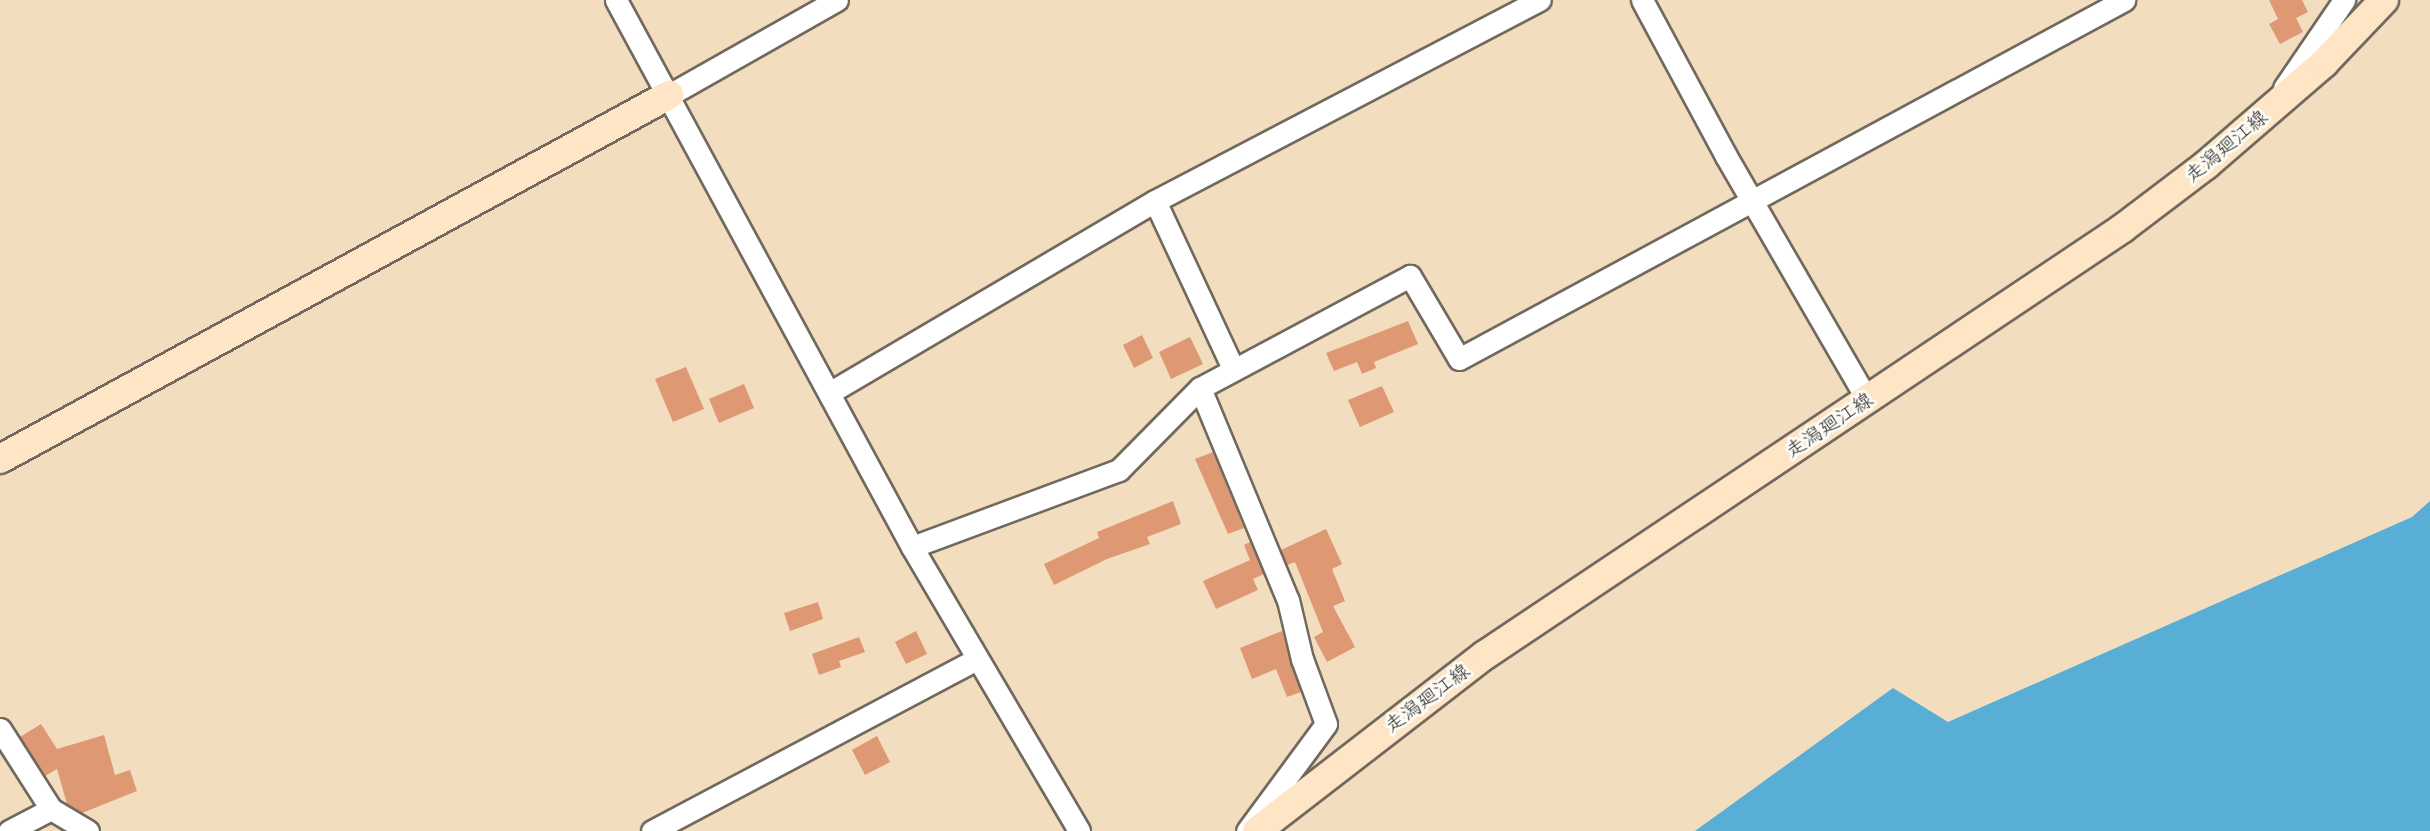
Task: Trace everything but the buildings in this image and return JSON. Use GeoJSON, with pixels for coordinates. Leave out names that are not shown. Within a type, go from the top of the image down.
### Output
{"type":"FeatureCollection","features":[{"type":"Feature","properties":{"kind":"main road","name":"走潟廻江線"},"geometry":{"type":"LineString","coordinates":[[1257,831],[1485,655],[2123,228],[2206,165],[2324,63],[2384,0]]}},
{"type":"Feature","properties":{"kind":"main road"},"geometry":{"type":"LineString","coordinates":[[0,459],[669,95]]}},
{"type":"Feature","properties":{"kind":"street"},"geometry":{"type":"LineString","coordinates":[[616,0],[912,547],[975,660],[1079,831]]}},
{"type":"Feature","properties":{"kind":"street"},"geometry":{"type":"LineString","coordinates":[[669,95],[837,0]]}},
{"type":"Feature","properties":{"kind":"street"},"geometry":{"type":"LineString","coordinates":[[829,393],[1155,201],[1540,0]]}},
{"type":"Feature","properties":{"kind":"street"},"geometry":{"type":"LineString","coordinates":[[1642,0],[1754,203],[1867,399]]}},
{"type":"Feature","properties":{"kind":"street"},"geometry":{"type":"LineString","coordinates":[[912,547],[1119,470],[1200,388],[1233,368],[1410,276],[1459,359],[1754,203],[2124,0]]}},
{"type":"Feature","properties":{"kind":"street"},"geometry":{"type":"LineString","coordinates":[[2268,111],[2344,0]]}},
{"type":"Feature","properties":{"kind":"street"},"geometry":{"type":"LineString","coordinates":[[1155,201],[1233,368]]}},
{"type":"Feature","properties":{"kind":"street"},"geometry":{"type":"LineString","coordinates":[[1200,388],[1288,600],[1302,659],[1326,724],[1247,831]]}},
{"type":"Feature","properties":{"kind":"street"},"geometry":{"type":"LineString","coordinates":[[652,831],[975,660]]}},
{"type":"Feature","properties":{"kind":"street"},"geometry":{"type":"LineString","coordinates":[[0,729],[51,810],[88,831]]}},
{"type":"Feature","properties":{"kind":"street"},"geometry":{"type":"LineString","coordinates":[[9,831],[51,810]]}},
{"type":"Feature","properties":{"kind":"water"},"geometry":{"type":"Polygon","coordinates":[[[2430,501],[2430,831],[1695,831],[1893,688],[1948,722],[2412,517],[2430,501]]]}}]}
